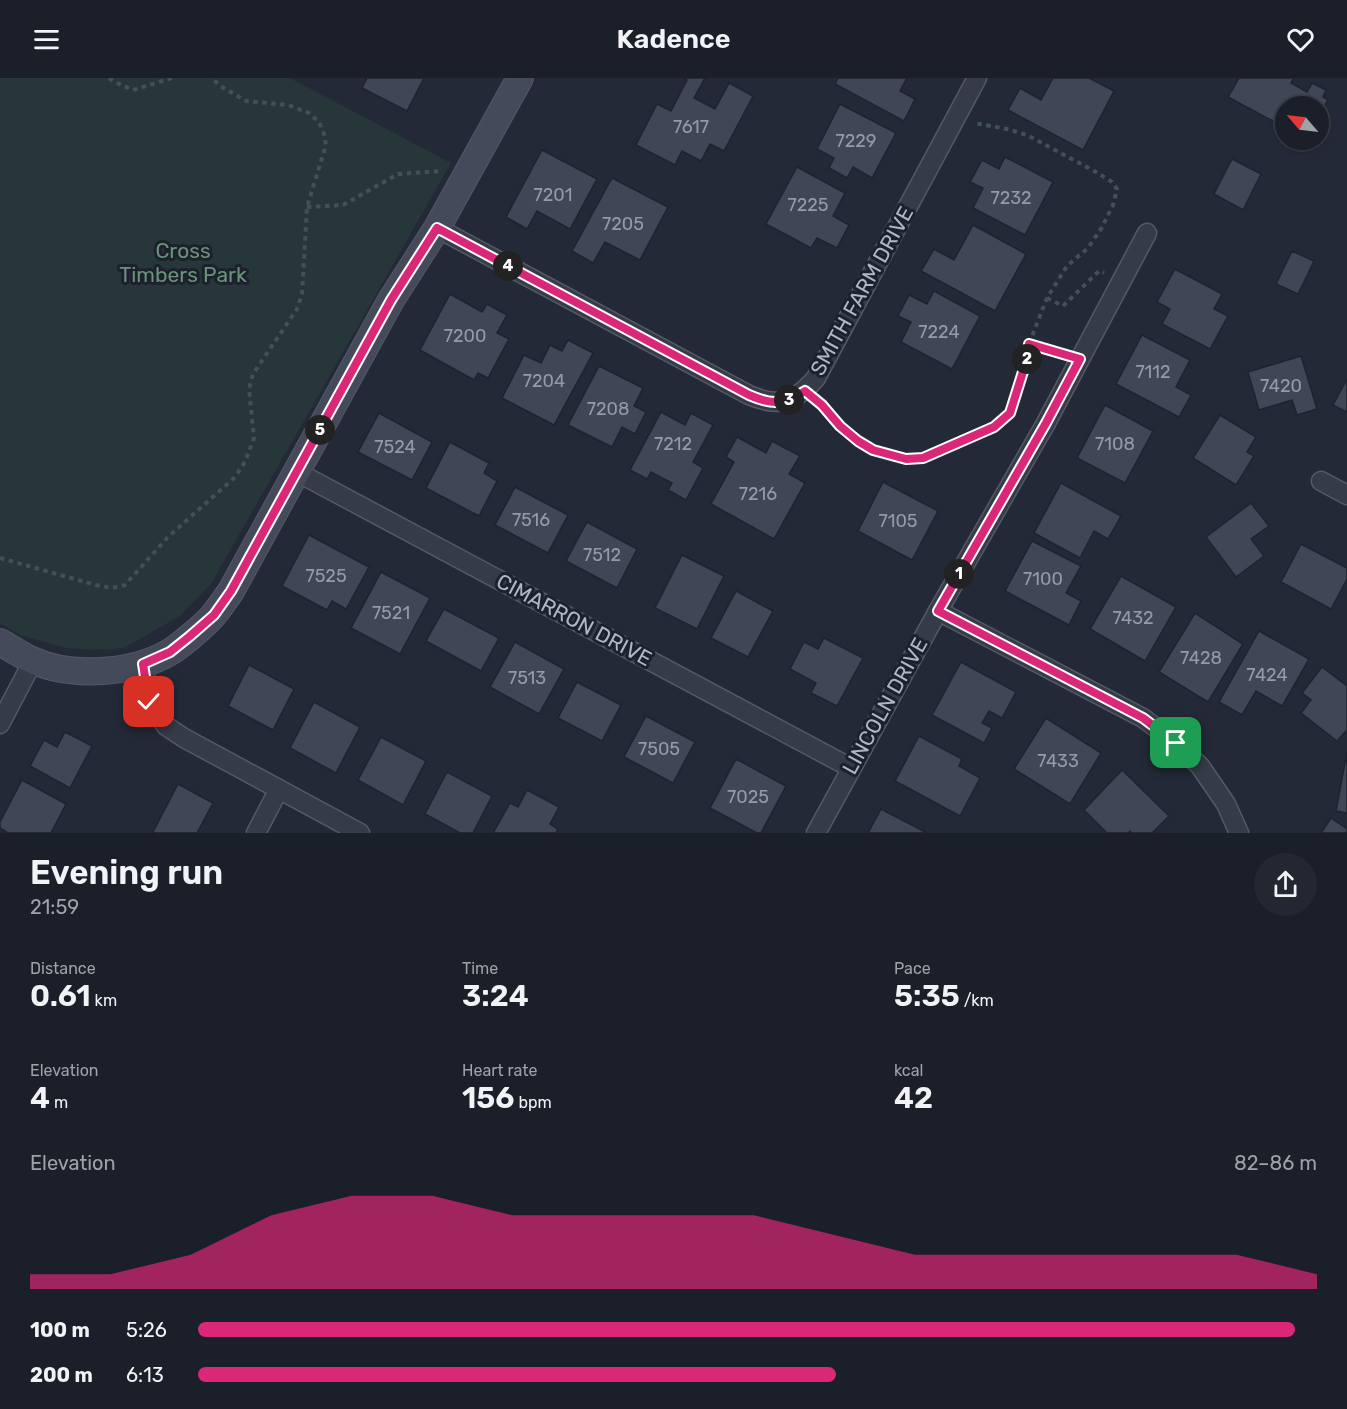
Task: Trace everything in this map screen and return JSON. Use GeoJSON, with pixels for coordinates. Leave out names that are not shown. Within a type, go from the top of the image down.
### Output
{"type":"FeatureCollection","features":[{"type":"Feature","properties":{"kind":"street"},"geometry":{"type":"LineString","coordinates":[[0,642],[33,661],[61,669],[118,670],[143,664],[170,652],[214,615],[231,591],[391,300],[437,228],[519,78]]}},
{"type":"Feature","properties":{"kind":"street","name":"SMITH FARM DRIVE"},"geometry":{"type":"LineString","coordinates":[[437,228],[749,395],[762,401],[778,403],[792,399],[805,391],[816,378],[977,78]]}},
{"type":"Feature","properties":{"kind":"street","name":"LINCOLN DRIVE"},"geometry":{"type":"LineString","coordinates":[[816,833],[938,611],[1046,423],[1147,233]]}},
{"type":"Feature","properties":{"kind":"street","name":"CIMARRON DRIVE"},"geometry":{"type":"LineString","coordinates":[[297,472],[851,768]]}},
{"type":"Feature","properties":{"kind":"street"},"geometry":{"type":"LineString","coordinates":[[1321,481],[1347,495]]}},
{"type":"Feature","properties":{"kind":"street"},"geometry":{"type":"LineString","coordinates":[[938,611],[1143,718],[1176,743],[1200,766],[1226,804],[1239,833]]}},
{"type":"Feature","properties":{"kind":"street"},"geometry":{"type":"LineString","coordinates":[[0,724],[33,661]]}},
{"type":"Feature","properties":{"kind":"street"},"geometry":{"type":"LineString","coordinates":[[143,664],[149,702],[166,726],[184,738],[360,833]]}},
{"type":"Feature","properties":{"kind":"street"},"geometry":{"type":"LineString","coordinates":[[256,833],[279,789]]}},
{"type":"Feature","properties":{"kind":"path"},"geometry":{"type":"LineString","coordinates":[[109,78],[133,90],[172,78]]}},
{"type":"Feature","properties":{"kind":"path"},"geometry":{"type":"LineString","coordinates":[[0,558],[96,585],[112,588],[125,585],[167,538],[235,477],[245,462],[254,438],[249,388],[253,374],[297,309],[302,294],[307,207],[326,145],[319,122],[309,113],[288,105],[246,101],[222,87],[212,78]]}},
{"type":"Feature","properties":{"kind":"path"},"geometry":{"type":"LineString","coordinates":[[805,391],[858,441],[873,450],[906,459],[923,458],[994,427],[1010,413],[1027,359],[1029,344],[1047,298],[1067,266],[1088,248],[1101,229],[1113,205],[1117,189],[1112,182],[1096,172],[1027,135],[976,123],[957,115]]}},
{"type":"Feature","properties":{"kind":"path"},"geometry":{"type":"LineString","coordinates":[[307,207],[343,205],[398,174],[440,171],[446,161]]}},
{"type":"Feature","properties":{"kind":"path"},"geometry":{"type":"LineString","coordinates":[[1047,298],[1063,306],[1099,271],[1121,281]]}},
{"type":"Feature","properties":{"kind":"path"},"geometry":{"type":"LineString","coordinates":[[1029,344],[1080,359]]}},
{"type":"Feature","properties":{"kind":"green space","name":"Cross Timbers Park"},"geometry":{"type":"Polygon","coordinates":[[[0,78],[290,78],[451,163],[211,584],[180,616],[124,648],[93,650],[65,648],[20,635],[0,623],[0,78]]]}},
{"type":"Feature","properties":{"kind":"building"},"geometry":{"type":"Polygon","coordinates":[[[367,78],[424,78],[407,111],[362,88],[367,78]]]}},
{"type":"Feature","properties":{"kind":"building"},"geometry":{"type":"Polygon","coordinates":[[[683,78],[705,78],[694,98],[715,109],[729,83],[753,96],[724,151],[710,144],[701,161],[682,151],[675,165],[636,145],[657,104],[671,111],[687,80],[683,78]]]}},
{"type":"Feature","properties":{"kind":"building"},"geometry":{"type":"Polygon","coordinates":[[[838,78],[907,78],[900,91],[915,99],[904,121],[835,84],[838,78]]]}},
{"type":"Feature","properties":{"kind":"building"},"geometry":{"type":"Polygon","coordinates":[[[1053,78],[1089,78],[1114,91],[1083,150],[1008,110],[1020,88],[1041,100],[1053,78]]]}},
{"type":"Feature","properties":{"kind":"building"},"geometry":{"type":"Polygon","coordinates":[[[1239,78],[1294,78],[1291,83],[1307,92],[1312,83],[1326,90],[1323,96],[1275,96],[1275,122],[1228,97],[1239,78]]]}},
{"type":"Feature","properties":{"kind":"building"},"geometry":{"type":"Polygon","coordinates":[[[840,104],[896,133],[872,178],[853,167],[847,178],[829,168],[834,158],[817,149],[840,104]]]}},
{"type":"Feature","properties":{"kind":"building"},"geometry":{"type":"Polygon","coordinates":[[[542,150],[597,179],[570,229],[537,211],[527,229],[506,217],[542,150]]]}},
{"type":"Feature","properties":{"kind":"building"},"geometry":{"type":"Polygon","coordinates":[[[1005,157],[1053,182],[1025,235],[973,208],[983,188],[970,182],[982,160],[999,169],[1005,157]]]}},
{"type":"Feature","properties":{"kind":"building"},"geometry":{"type":"Polygon","coordinates":[[[1232,159],[1261,174],[1243,210],[1214,194],[1232,159]]]}},
{"type":"Feature","properties":{"kind":"building"},"geometry":{"type":"Polygon","coordinates":[[[797,167],[845,193],[833,216],[849,225],[837,248],[817,238],[811,248],[766,224],[797,167]]]}},
{"type":"Feature","properties":{"kind":"building"},"geometry":{"type":"Polygon","coordinates":[[[612,178],[668,207],[640,260],[605,242],[593,263],[572,251],[612,178]]]}},
{"type":"Feature","properties":{"kind":"building"},"geometry":{"type":"Polygon","coordinates":[[[973,225],[1026,254],[995,311],[921,271],[934,249],[954,260],[973,225]]]}},
{"type":"Feature","properties":{"kind":"building"},"geometry":{"type":"Polygon","coordinates":[[[1292,251],[1314,261],[1298,294],[1276,284],[1292,251]]]}},
{"type":"Feature","properties":{"kind":"building"},"geometry":{"type":"Polygon","coordinates":[[[1175,269],[1222,294],[1214,309],[1228,316],[1210,349],[1162,324],[1170,309],[1157,302],[1175,269]]]}},
{"type":"Feature","properties":{"kind":"building"},"geometry":{"type":"Polygon","coordinates":[[[934,291],[980,316],[952,369],[901,342],[911,322],[898,316],[909,295],[927,304],[934,291]]]}},
{"type":"Feature","properties":{"kind":"building"},"geometry":{"type":"Polygon","coordinates":[[[450,294],[482,312],[487,304],[507,315],[497,333],[509,339],[488,378],[478,373],[474,380],[420,350],[450,294]]]}},
{"type":"Feature","properties":{"kind":"building"},"geometry":{"type":"Polygon","coordinates":[[[1142,335],[1190,360],[1176,387],[1191,395],[1179,417],[1116,384],[1142,335]]]}},
{"type":"Feature","properties":{"kind":"building"},"geometry":{"type":"Polygon","coordinates":[[[568,340],[593,353],[554,425],[502,398],[524,355],[541,363],[550,345],[562,351],[568,340]]]}},
{"type":"Feature","properties":{"kind":"building"},"geometry":{"type":"Polygon","coordinates":[[[1301,356],[1317,409],[1297,415],[1292,400],[1259,410],[1248,372],[1301,356]]]}},
{"type":"Feature","properties":{"kind":"building"},"geometry":{"type":"Polygon","coordinates":[[[599,366],[643,388],[634,406],[646,412],[635,434],[622,427],[612,447],[568,425],[599,366]]]}},
{"type":"Feature","properties":{"kind":"building"},"geometry":{"type":"Polygon","coordinates":[[[1347,379],[1347,412],[1333,405],[1347,379]]]}},
{"type":"Feature","properties":{"kind":"building"},"geometry":{"type":"Polygon","coordinates":[[[1105,405],[1153,431],[1125,483],[1077,458],[1105,405]]]}},
{"type":"Feature","properties":{"kind":"building"},"geometry":{"type":"Polygon","coordinates":[[[661,412],[685,425],[691,413],[713,425],[693,462],[703,468],[686,500],[668,490],[672,483],[651,472],[647,479],[630,470],[661,412]]]}},
{"type":"Feature","properties":{"kind":"building"},"geometry":{"type":"Polygon","coordinates":[[[379,413],[432,442],[412,480],[358,452],[379,413]]]}},
{"type":"Feature","properties":{"kind":"building"},"geometry":{"type":"Polygon","coordinates":[[[1220,415],[1256,437],[1247,452],[1254,456],[1236,485],[1193,458],[1220,415]]]}},
{"type":"Feature","properties":{"kind":"building"},"geometry":{"type":"Polygon","coordinates":[[[737,437],[766,453],[772,441],[800,456],[789,474],[805,483],[774,539],[711,504],[734,462],[726,457],[737,437]]]}},
{"type":"Feature","properties":{"kind":"building"},"geometry":{"type":"Polygon","coordinates":[[[450,442],[489,463],[484,473],[497,481],[479,516],[426,488],[450,442]]]}},
{"type":"Feature","properties":{"kind":"building"},"geometry":{"type":"Polygon","coordinates":[[[883,482],[938,511],[912,560],[858,531],[883,482]]]}},
{"type":"Feature","properties":{"kind":"building"},"geometry":{"type":"Polygon","coordinates":[[[1061,483],[1121,516],[1108,539],[1094,531],[1080,558],[1034,533],[1061,483]]]}},
{"type":"Feature","properties":{"kind":"building"},"geometry":{"type":"Polygon","coordinates":[[[515,487],[568,515],[548,553],[495,525],[515,487]]]}},
{"type":"Feature","properties":{"kind":"building"},"geometry":{"type":"Polygon","coordinates":[[[1251,503],[1269,526],[1251,539],[1264,556],[1236,577],[1206,537],[1251,503]]]}},
{"type":"Feature","properties":{"kind":"building"},"geometry":{"type":"Polygon","coordinates":[[[587,522],[637,549],[617,588],[566,561],[587,522]]]}},
{"type":"Feature","properties":{"kind":"building"},"geometry":{"type":"Polygon","coordinates":[[[309,535],[369,567],[346,609],[332,601],[327,610],[282,586],[309,535]]]}},
{"type":"Feature","properties":{"kind":"building"},"geometry":{"type":"Polygon","coordinates":[[[1032,541],[1081,566],[1066,593],[1081,601],[1069,625],[1005,591],[1032,541]]]}},
{"type":"Feature","properties":{"kind":"building"},"geometry":{"type":"Polygon","coordinates":[[[1301,544],[1347,568],[1347,579],[1331,609],[1281,582],[1301,544]]]}},
{"type":"Feature","properties":{"kind":"building"},"geometry":{"type":"Polygon","coordinates":[[[682,555],[724,576],[697,629],[655,608],[682,555]]]}},
{"type":"Feature","properties":{"kind":"building"},"geometry":{"type":"Polygon","coordinates":[[[381,572],[430,598],[400,654],[351,628],[381,572]]]}},
{"type":"Feature","properties":{"kind":"building"},"geometry":{"type":"Polygon","coordinates":[[[1121,576],[1176,607],[1145,661],[1090,629],[1121,576]]]}},
{"type":"Feature","properties":{"kind":"building"},"geometry":{"type":"Polygon","coordinates":[[[736,591],[773,611],[748,657],[711,638],[736,591]]]}},
{"type":"Feature","properties":{"kind":"building"},"geometry":{"type":"Polygon","coordinates":[[[444,609],[499,638],[481,671],[426,641],[444,609]]]}},
{"type":"Feature","properties":{"kind":"building"},"geometry":{"type":"Polygon","coordinates":[[[1195,613],[1243,644],[1208,702],[1159,672],[1195,613]]]}},
{"type":"Feature","properties":{"kind":"building"},"geometry":{"type":"Polygon","coordinates":[[[1259,631],[1309,659],[1282,706],[1256,691],[1242,715],[1219,702],[1259,631]]]}},
{"type":"Feature","properties":{"kind":"building"},"geometry":{"type":"Polygon","coordinates":[[[824,638],[863,658],[837,706],[811,693],[816,683],[790,669],[804,642],[818,649],[824,638]]]}},
{"type":"Feature","properties":{"kind":"building"},"geometry":{"type":"Polygon","coordinates":[[[515,642],[564,669],[539,714],[490,687],[515,642]]]}},
{"type":"Feature","properties":{"kind":"building"},"geometry":{"type":"Polygon","coordinates":[[[961,662],[1016,692],[1002,718],[989,711],[982,723],[992,728],[984,743],[932,715],[961,662]]]}},
{"type":"Feature","properties":{"kind":"building"},"geometry":{"type":"Polygon","coordinates":[[[249,665],[294,689],[273,730],[228,706],[249,665]]]}},
{"type":"Feature","properties":{"kind":"building"},"geometry":{"type":"Polygon","coordinates":[[[1322,667],[1347,686],[1347,730],[1337,741],[1301,713],[1311,700],[1302,693],[1322,667]]]}},
{"type":"Feature","properties":{"kind":"building"},"geometry":{"type":"Polygon","coordinates":[[[577,682],[621,705],[602,741],[558,718],[577,682]]]}},
{"type":"Feature","properties":{"kind":"building"},"geometry":{"type":"Polygon","coordinates":[[[314,702],[360,727],[336,773],[290,748],[314,702]]]}},
{"type":"Feature","properties":{"kind":"building"},"geometry":{"type":"Polygon","coordinates":[[[646,716],[695,742],[673,783],[624,757],[646,716]]]}},
{"type":"Feature","properties":{"kind":"building"},"geometry":{"type":"Polygon","coordinates":[[[1046,718],[1101,753],[1070,804],[1014,769],[1046,718]]]}},
{"type":"Feature","properties":{"kind":"building"},"geometry":{"type":"Polygon","coordinates":[[[65,732],[92,746],[70,788],[30,766],[44,740],[57,747],[65,732]]]}},
{"type":"Feature","properties":{"kind":"building"},"geometry":{"type":"Polygon","coordinates":[[[919,736],[962,759],[959,766],[980,778],[960,816],[895,781],[919,736]]]}},
{"type":"Feature","properties":{"kind":"building"},"geometry":{"type":"Polygon","coordinates":[[[381,737],[426,761],[403,805],[358,780],[381,737]]]}},
{"type":"Feature","properties":{"kind":"building"},"geometry":{"type":"Polygon","coordinates":[[[1347,752],[1347,813],[1336,811],[1347,752]]]}},
{"type":"Feature","properties":{"kind":"building"},"geometry":{"type":"Polygon","coordinates":[[[736,759],[786,786],[761,833],[710,808],[736,759]]]}},
{"type":"Feature","properties":{"kind":"building"},"geometry":{"type":"Polygon","coordinates":[[[1122,770],[1169,816],[1152,833],[1131,833],[1130,831],[1128,833],[1107,833],[1084,810],[1122,770]]]}},
{"type":"Feature","properties":{"kind":"building"},"geometry":{"type":"Polygon","coordinates":[[[447,772],[492,796],[473,833],[460,833],[425,814],[447,772]]]}},
{"type":"Feature","properties":{"kind":"building"},"geometry":{"type":"Polygon","coordinates":[[[22,780],[66,804],[51,833],[8,833],[0,828],[0,822],[22,780]]]}},
{"type":"Feature","properties":{"kind":"building"},"geometry":{"type":"Polygon","coordinates":[[[178,784],[213,803],[197,833],[155,833],[153,832],[178,784]]]}},
{"type":"Feature","properties":{"kind":"building"},"geometry":{"type":"Polygon","coordinates":[[[527,790],[559,807],[550,824],[558,829],[556,833],[493,833],[510,803],[518,807],[527,790]]]}},
{"type":"Feature","properties":{"kind":"building"},"geometry":{"type":"Polygon","coordinates":[[[881,809],[927,833],[868,833],[881,809]]]}},
{"type":"Feature","properties":{"kind":"building"},"geometry":{"type":"Polygon","coordinates":[[[1331,818],[1347,829],[1347,833],[1321,833],[1331,818]]]}},
{"type":"Feature","properties":{"kind":"route"},"geometry":{"type":"LineString","coordinates":[[149,702],[143,664],[170,652],[190,636],[214,615],[231,591],[391,300],[437,228],[762,401],[778,403],[792,399],[805,391],[858,441],[873,450],[906,459],[923,458],[994,427],[1010,413],[1017,396],[1029,344],[1080,359],[938,611],[1143,718],[1176,743]]}}]}
